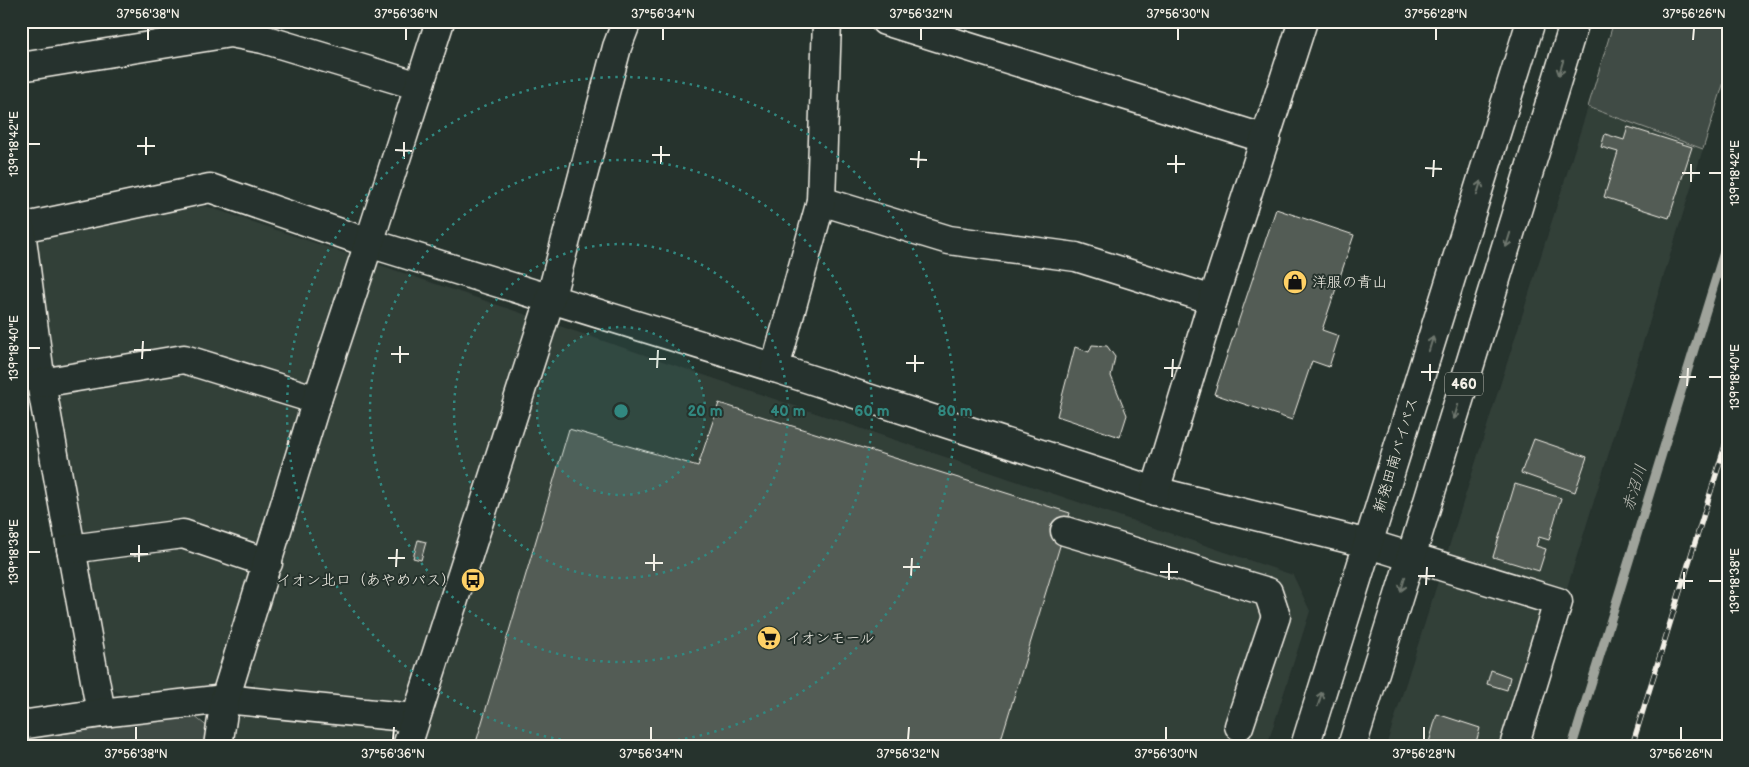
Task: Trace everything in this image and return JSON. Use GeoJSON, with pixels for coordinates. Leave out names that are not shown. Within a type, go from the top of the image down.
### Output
{"type":"FeatureCollection","features":[{"type":"Feature","properties":{"kind":"main road"},"geometry":{"type":"LineString","coordinates":[[218,746],[226,699],[317,400],[440,21]]}},
{"type":"Feature","properties":{"kind":"main road"},"geometry":{"type":"LineString","coordinates":[[407,746],[550,300],[618,47],[627,21]]}},
{"type":"Feature","properties":{"kind":"main road"},"geometry":{"type":"LineString","coordinates":[[775,368],[821,201],[827,21]]}},
{"type":"Feature","properties":{"kind":"main road"},"geometry":{"type":"LineString","coordinates":[[885,21],[1266,139]]}},
{"type":"Feature","properties":{"kind":"main road"},"geometry":{"type":"LineString","coordinates":[[1155,491],[1213,300],[1303,21]]}},
{"type":"Feature","properties":{"kind":"main road","name":"新発田南バイパス"},"geometry":{"type":"LineString","coordinates":[[1305,746],[1531,21]]}},
{"type":"Feature","properties":{"kind":"main road","name":"460"},"geometry":{"type":"LineString","coordinates":[[1352,746],[1412,557],[1575,21]]}},
{"type":"Feature","properties":{"kind":"main road"},"geometry":{"type":"LineString","coordinates":[[21,67],[230,33],[266,30],[419,86]]}},
{"type":"Feature","properties":{"kind":"main road"},"geometry":{"type":"LineString","coordinates":[[100,713],[41,383],[21,229],[210,188],[369,243],[775,368],[1155,491],[1369,544],[1558,602],[1514,746]]}},
{"type":"Feature","properties":{"kind":"main road"},"geometry":{"type":"LineString","coordinates":[[821,201],[949,240],[1076,257],[1213,300]]}},
{"type":"Feature","properties":{"kind":"main road"},"geometry":{"type":"LineString","coordinates":[[41,383],[184,359],[317,400]]}},
{"type":"Feature","properties":{"kind":"main road"},"geometry":{"type":"LineString","coordinates":[[1065,531],[1268,592],[1276,616],[1239,726]]}},
{"type":"Feature","properties":{"kind":"main road"},"geometry":{"type":"LineString","coordinates":[[71,549],[183,534],[268,563]]}},
{"type":"Feature","properties":{"kind":"main road"},"geometry":{"type":"LineString","coordinates":[[21,725],[100,713],[226,699],[415,718]]}},
{"type":"Feature","properties":{"kind":"shaded area"},"geometry":{"type":"Polygon","coordinates":[[[1614,21],[1728,21],[1728,69],[1703,149],[1588,107],[1614,21]]]}},
{"type":"Feature","properties":{"kind":"shaded area"},"geometry":{"type":"Polygon","coordinates":[[[1588,107],[1703,149],[1518,746],[1386,746],[1588,107]]]}},
{"type":"Feature","properties":{"kind":"shaded area"},"geometry":{"type":"Polygon","coordinates":[[[206,206],[1293,575],[1310,611],[1267,746],[229,746],[232,726],[255,681],[124,696],[106,684],[34,248],[43,233],[206,206]]]}},
{"type":"Feature","properties":{"kind":"shaded area"},"geometry":{"type":"Polygon","coordinates":[[[194,716],[209,728],[206,746],[21,746],[21,739],[194,716]]]}},
{"type":"Feature","properties":{"kind":"building"},"geometry":{"type":"Polygon","coordinates":[[[1628,127],[1692,147],[1669,218],[1604,197],[1618,152],[1601,147],[1605,134],[1624,140],[1628,127]]]}},
{"type":"Feature","properties":{"kind":"building","name":"洋服の青山"},"geometry":{"type":"Polygon","coordinates":[[[1276,209],[1354,235],[1322,330],[1339,336],[1329,367],[1312,361],[1292,420],[1214,394],[1276,209]]]}},
{"type":"Feature","properties":{"kind":"building"},"geometry":{"type":"Polygon","coordinates":[[[1092,345],[1107,346],[1115,357],[1111,376],[1127,415],[1120,437],[1057,416],[1075,347],[1089,352],[1092,345]]]}},
{"type":"Feature","properties":{"kind":"building","name":"イオンモール"},"geometry":{"type":"Polygon","coordinates":[[[719,403],[1070,513],[999,746],[475,746],[569,429],[698,466],[719,403]]]}},
{"type":"Feature","properties":{"kind":"building"},"geometry":{"type":"Polygon","coordinates":[[[1534,439],[1587,457],[1575,492],[1521,473],[1534,439]]]}},
{"type":"Feature","properties":{"kind":"building"},"geometry":{"type":"Polygon","coordinates":[[[1515,484],[1561,498],[1549,540],[1539,537],[1536,546],[1546,549],[1539,571],[1493,557],[1515,484]]]}},
{"type":"Feature","properties":{"kind":"building"},"geometry":{"type":"Polygon","coordinates":[[[418,540],[426,542],[421,560],[413,558],[418,540]]]}},
{"type":"Feature","properties":{"kind":"building"},"geometry":{"type":"Polygon","coordinates":[[[1491,670],[1510,677],[1507,690],[1487,684],[1491,670]]]}},
{"type":"Feature","properties":{"kind":"building"},"geometry":{"type":"Polygon","coordinates":[[[1437,714],[1480,728],[1475,746],[1428,746],[1437,714]]]}},
{"type":"Feature","properties":{"kind":"waterway","name":"赤沼川"},"geometry":{"type":"LineString","coordinates":[[1572,746],[1728,239]]}},
{"type":"Feature","properties":{"kind":"railway"},"geometry":{"type":"LineString","coordinates":[[1632,746],[1728,436]]}},
{"type":"Feature","properties":{"kind":"place","name":"洋服の青山"},"geometry":{"type":"Point","coordinates":[1295,282]}},
{"type":"Feature","properties":{"kind":"place","name":"イオン北口（あやめバス）"},"geometry":{"type":"Point","coordinates":[473,580]}},
{"type":"Feature","properties":{"kind":"place","name":"イオンモール"},"geometry":{"type":"Point","coordinates":[769,638]}}]}
